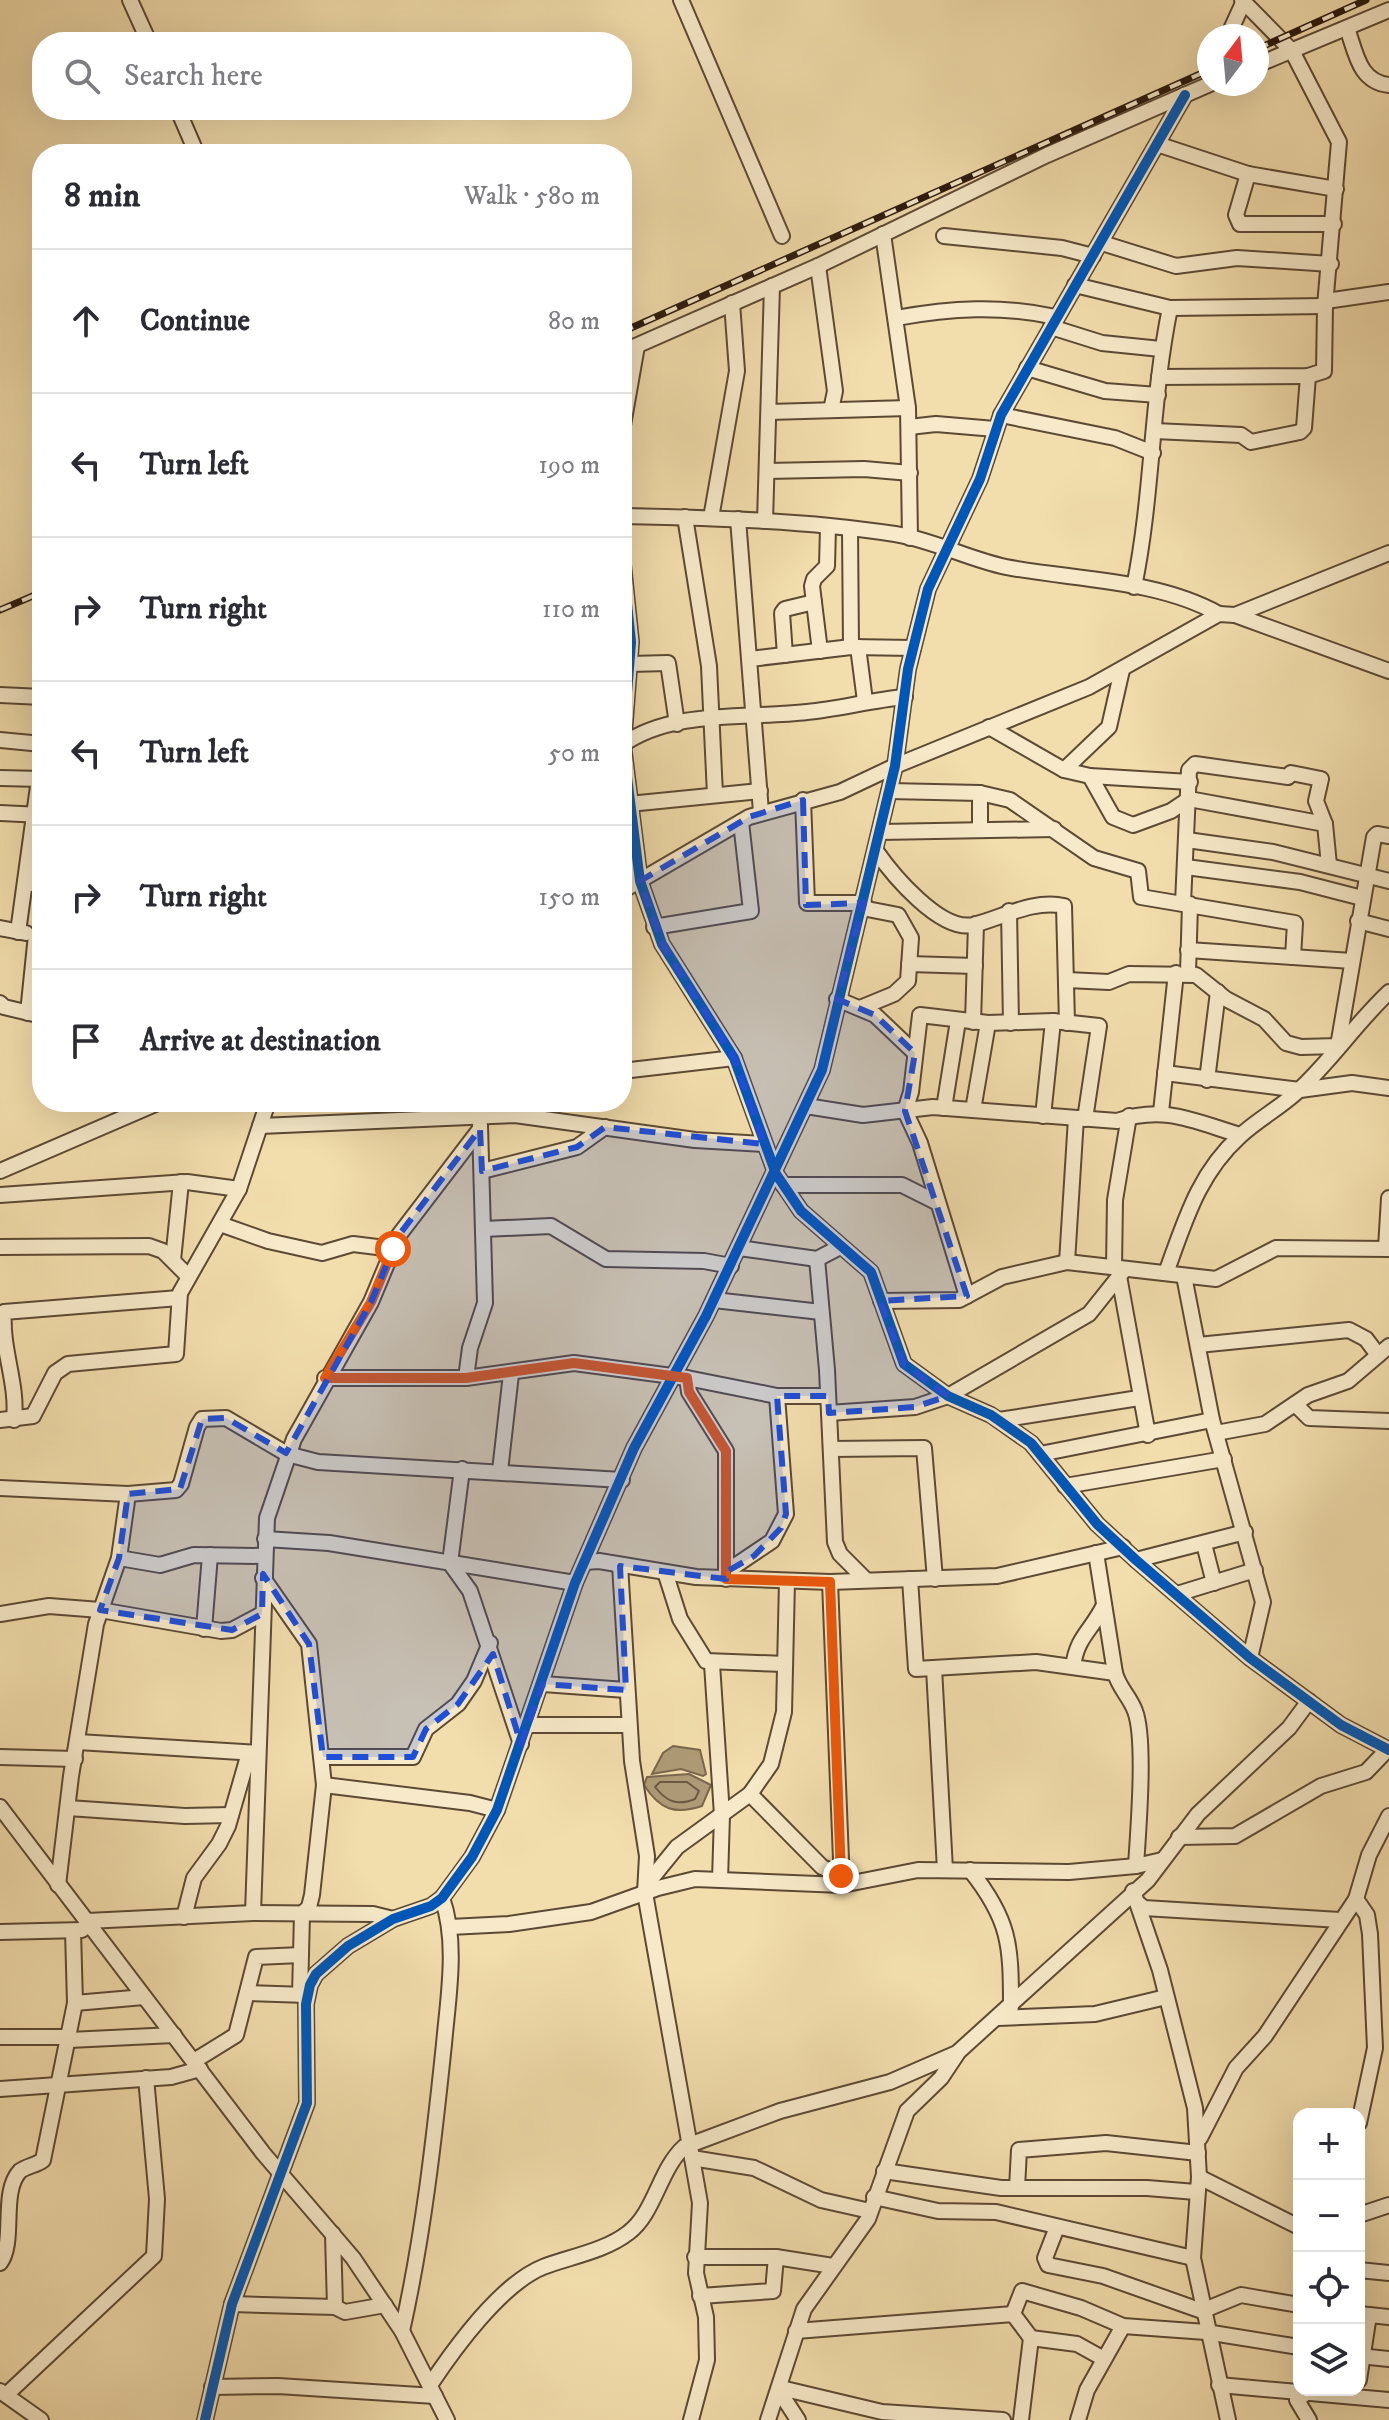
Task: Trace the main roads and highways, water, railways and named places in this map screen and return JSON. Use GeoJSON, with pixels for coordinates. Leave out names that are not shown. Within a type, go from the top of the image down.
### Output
{"type":"FeatureCollection","features":[{"type":"Feature","properties":{"kind":"water"},"geometry":{"type":"Polygon","coordinates":[[[673,1746],[700,1750],[706,1774],[703,1776],[681,1769],[652,1774],[663,1753],[673,1746]]]}},
{"type":"Feature","properties":{"kind":"water"},"geometry":{"type":"Polygon","coordinates":[[[689,1774],[711,1785],[702,1806],[684,1810],[669,1808],[656,1800],[644,1785],[647,1777],[689,1774]]]}},
{"type":"Feature","properties":{"kind":"railway"},"geometry":{"type":"LineString","coordinates":[[1269,44],[1366,0]]}},
{"type":"Feature","properties":{"kind":"railway"},"geometry":{"type":"LineString","coordinates":[[632,328],[1197,75]]}},
{"type":"Feature","properties":{"kind":"railway"},"geometry":{"type":"LineString","coordinates":[[0,610],[32,596]]}}]}
